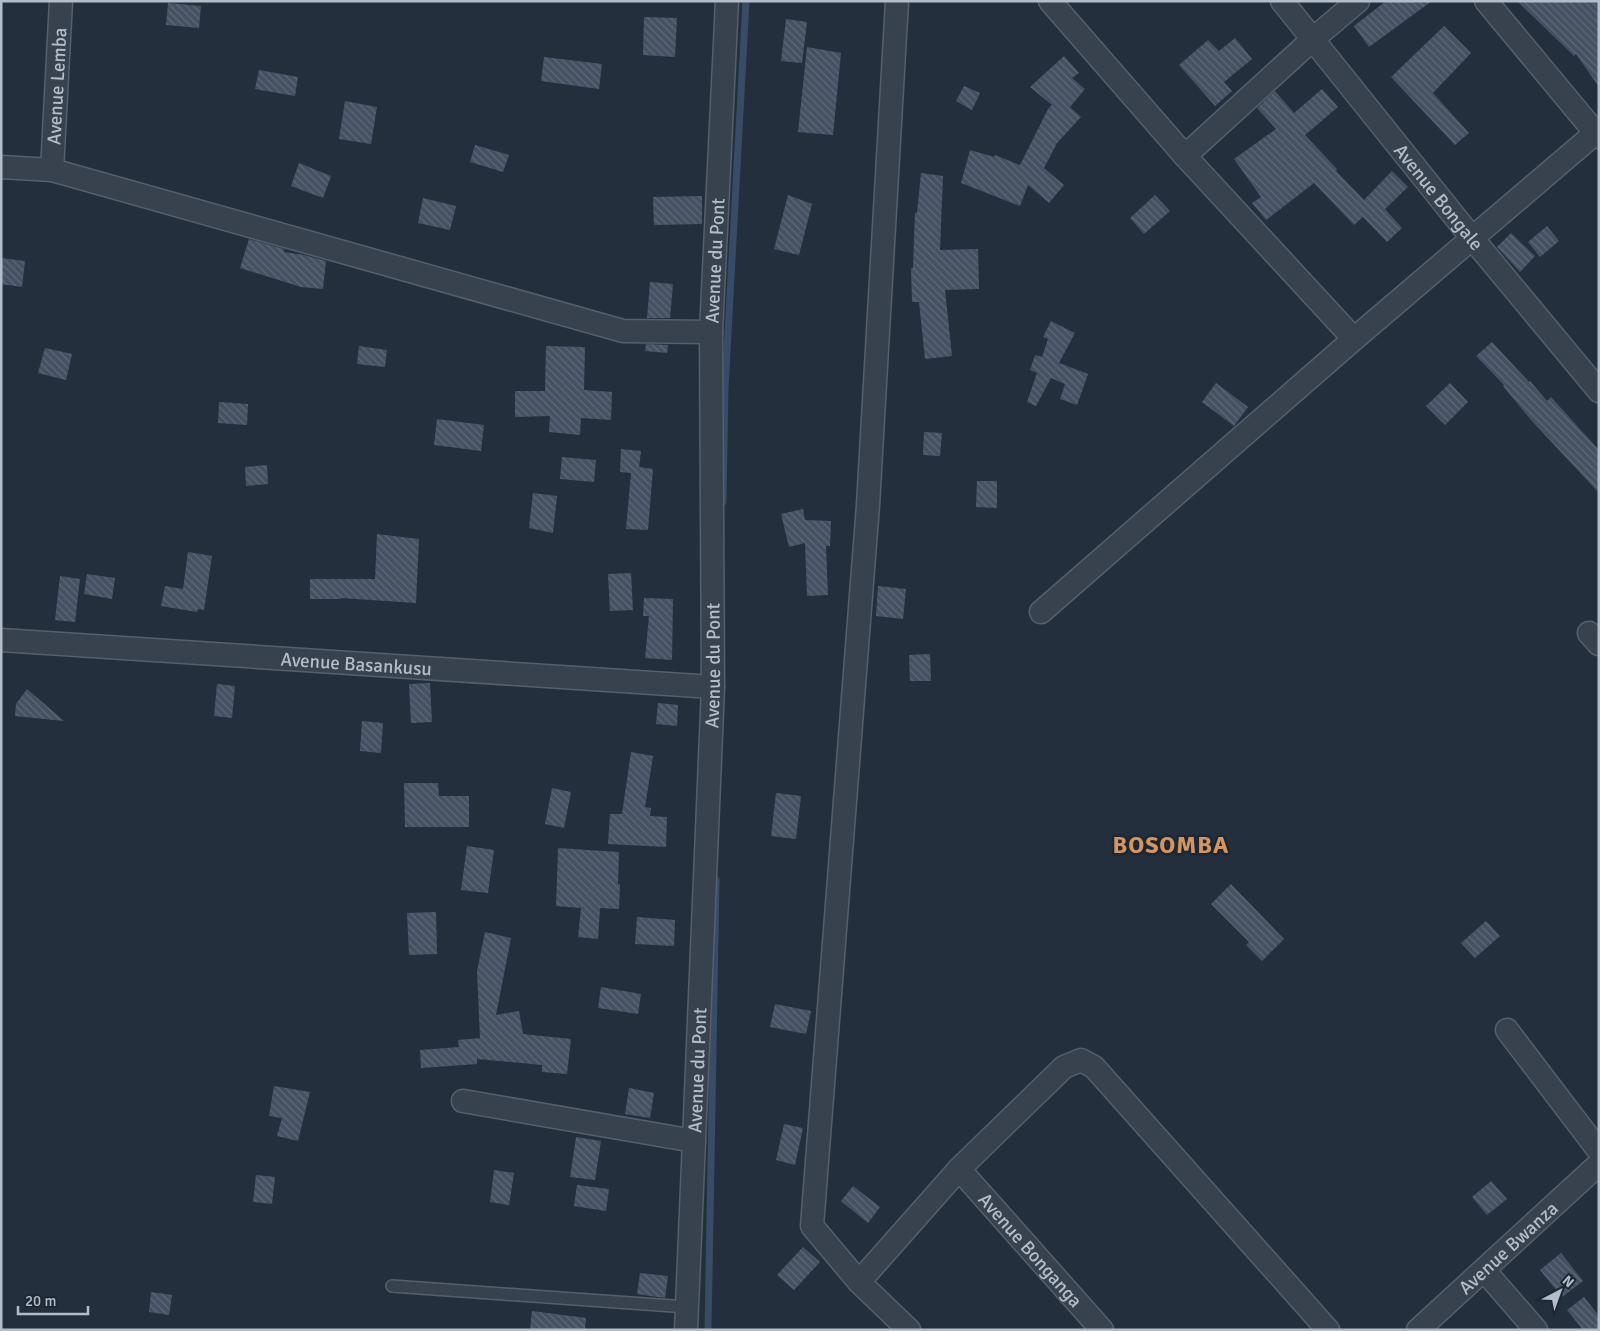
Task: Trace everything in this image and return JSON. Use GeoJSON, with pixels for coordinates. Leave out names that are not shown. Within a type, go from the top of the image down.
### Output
{"type":"FeatureCollection","features":[{"type":"Feature","properties":{"kind":"street","name":"Avenue Lemba"},"geometry":{"type":"LineString","coordinates":[[52,170],[62,1]]}},
{"type":"Feature","properties":{"kind":"street","name":"Avenue du Pont"},"geometry":{"type":"LineString","coordinates":[[686,1330],[713,687],[711,332],[727,1]]}},
{"type":"Feature","properties":{"kind":"street"},"geometry":{"type":"LineString","coordinates":[[897,1],[868,505],[812,1226],[859,1282],[909,1330]]}},
{"type":"Feature","properties":{"kind":"street"},"geometry":{"type":"LineString","coordinates":[[1050,1],[1185,156],[1354,339]]}},
{"type":"Feature","properties":{"kind":"street","name":"Avenue Bongale"},"geometry":{"type":"LineString","coordinates":[[1282,1],[1472,238],[1599,391]]}},
{"type":"Feature","properties":{"kind":"street"},"geometry":{"type":"LineString","coordinates":[[1185,156],[1313,39],[1358,1]]}},
{"type":"Feature","properties":{"kind":"street"},"geometry":{"type":"LineString","coordinates":[[1041,612],[1354,339],[1598,133],[1486,1]]}},
{"type":"Feature","properties":{"kind":"street"},"geometry":{"type":"LineString","coordinates":[[1,168],[52,170],[623,330],[711,332]]}},
{"type":"Feature","properties":{"kind":"street","name":"Avenue Basankusu"},"geometry":{"type":"LineString","coordinates":[[1,640],[713,687]]}},
{"type":"Feature","properties":{"kind":"street"},"geometry":{"type":"LineString","coordinates":[[1507,1030],[1599,1151]]}},
{"type":"Feature","properties":{"kind":"street"},"geometry":{"type":"LineString","coordinates":[[859,1282],[959,1169],[1064,1067],[1081,1060],[1094,1067],[1328,1330]]}},
{"type":"Feature","properties":{"kind":"street"},"geometry":{"type":"LineString","coordinates":[[463,1100],[694,1141]]}},
{"type":"Feature","properties":{"kind":"street","name":"Avenue Bwanza"},"geometry":{"type":"LineString","coordinates":[[1418,1330],[1599,1164]]}},
{"type":"Feature","properties":{"kind":"street","name":"Avenue Bonganga"},"geometry":{"type":"LineString","coordinates":[[959,1169],[1102,1330]]}},
{"type":"Feature","properties":{"kind":"street"},"geometry":{"type":"LineString","coordinates":[[1484,1270],[1536,1330]]}},
{"type":"Feature","properties":{"kind":"lane"},"geometry":{"type":"LineString","coordinates":[[392,1286],[687,1307]]}},
{"type":"Feature","properties":{"kind":"building"},"geometry":{"type":"Polygon","coordinates":[[[1386,1],[1432,1],[1369,47],[1354,26],[1386,1]]]}},
{"type":"Feature","properties":{"kind":"building"},"geometry":{"type":"Polygon","coordinates":[[[1517,1],[1599,1],[1599,87],[1576,54],[1574,56],[1517,1]]]}},
{"type":"Feature","properties":{"kind":"building"},"geometry":{"type":"Polygon","coordinates":[[[168,3],[201,6],[199,28],[166,25],[168,3]]]}},
{"type":"Feature","properties":{"kind":"building"},"geometry":{"type":"Polygon","coordinates":[[[644,17],[677,18],[675,57],[643,55],[644,17]]]}},
{"type":"Feature","properties":{"kind":"building"},"geometry":{"type":"Polygon","coordinates":[[[786,19],[807,22],[802,63],[781,61],[786,19]]]}},
{"type":"Feature","properties":{"kind":"building"},"geometry":{"type":"Polygon","coordinates":[[[1444,26],[1471,53],[1433,93],[1469,133],[1455,145],[1391,77],[1444,26]]]}},
{"type":"Feature","properties":{"kind":"building"},"geometry":{"type":"Polygon","coordinates":[[[1235,38],[1252,59],[1224,82],[1232,91],[1215,106],[1179,65],[1208,40],[1219,51],[1235,38]]]}},
{"type":"Feature","properties":{"kind":"building"},"geometry":{"type":"Polygon","coordinates":[[[807,47],[841,53],[833,135],[798,132],[807,47]]]}},
{"type":"Feature","properties":{"kind":"building"},"geometry":{"type":"Polygon","coordinates":[[[1064,56],[1079,73],[1072,78],[1085,89],[1070,107],[1081,117],[1057,143],[1044,168],[1064,185],[1049,203],[1028,185],[1020,206],[961,183],[970,150],[994,157],[995,155],[1020,165],[1048,109],[1052,105],[1030,87],[1064,56]]]}},
{"type":"Feature","properties":{"kind":"building"},"geometry":{"type":"Polygon","coordinates":[[[544,57],[602,64],[599,89],[541,81],[544,57]]]}},
{"type":"Feature","properties":{"kind":"building"},"geometry":{"type":"Polygon","coordinates":[[[259,70],[298,77],[295,96],[255,89],[259,70]]]}},
{"type":"Feature","properties":{"kind":"building"},"geometry":{"type":"Polygon","coordinates":[[[964,86],[980,93],[972,110],[956,101],[964,86]]]}},
{"type":"Feature","properties":{"kind":"building"},"geometry":{"type":"Polygon","coordinates":[[[1322,89],[1338,107],[1305,135],[1337,169],[1336,171],[1364,200],[1392,171],[1408,187],[1385,209],[1402,228],[1387,242],[1363,217],[1354,225],[1314,183],[1266,220],[1252,203],[1261,197],[1234,159],[1276,129],[1257,108],[1275,91],[1294,113],[1322,89]]]}},
{"type":"Feature","properties":{"kind":"building"},"geometry":{"type":"Polygon","coordinates":[[[345,101],[377,107],[371,144],[339,139],[345,101]]]}},
{"type":"Feature","properties":{"kind":"building"},"geometry":{"type":"Polygon","coordinates":[[[475,145],[509,155],[503,172],[470,162],[475,145]]]}},
{"type":"Feature","properties":{"kind":"building"},"geometry":{"type":"Polygon","coordinates":[[[299,163],[331,176],[323,198],[291,186],[299,163]]]}},
{"type":"Feature","properties":{"kind":"building"},"geometry":{"type":"Polygon","coordinates":[[[921,173],[943,176],[940,250],[978,249],[979,289],[945,290],[952,356],[925,359],[919,302],[912,302],[911,268],[913,268],[915,213],[917,213],[921,173]]]}},
{"type":"Feature","properties":{"kind":"building"},"geometry":{"type":"Polygon","coordinates":[[[788,195],[812,204],[799,255],[774,249],[788,195]]]}},
{"type":"Feature","properties":{"kind":"building"},"geometry":{"type":"Polygon","coordinates":[[[1155,195],[1170,211],[1144,234],[1130,218],[1155,195]]]}},
{"type":"Feature","properties":{"kind":"building"},"geometry":{"type":"Polygon","coordinates":[[[702,196],[702,224],[654,225],[653,197],[702,196]]]}},
{"type":"Feature","properties":{"kind":"building"},"geometry":{"type":"Polygon","coordinates":[[[423,198],[456,206],[450,230],[418,223],[423,198]]]}},
{"type":"Feature","properties":{"kind":"building"},"geometry":{"type":"Polygon","coordinates":[[[1547,226],[1559,241],[1540,257],[1528,242],[1547,226]]]}},
{"type":"Feature","properties":{"kind":"building"},"geometry":{"type":"Polygon","coordinates":[[[1511,233],[1535,256],[1520,272],[1497,247],[1511,233]]]}},
{"type":"Feature","properties":{"kind":"building"},"geometry":{"type":"Polygon","coordinates":[[[249,239],[284,249],[284,252],[326,261],[323,289],[301,287],[240,268],[249,239]]]}},
{"type":"Feature","properties":{"kind":"building"},"geometry":{"type":"Polygon","coordinates":[[[1,258],[25,261],[22,287],[1,284],[1,258]]]}},
{"type":"Feature","properties":{"kind":"building"},"geometry":{"type":"Polygon","coordinates":[[[650,282],[673,284],[670,318],[647,318],[650,282]]]}},
{"type":"Feature","properties":{"kind":"building"},"geometry":{"type":"Polygon","coordinates":[[[1051,321],[1075,333],[1059,363],[1088,374],[1077,405],[1060,399],[1065,384],[1051,378],[1036,406],[1027,402],[1037,373],[1030,370],[1035,355],[1042,357],[1048,339],[1043,337],[1051,321]]]}},
{"type":"Feature","properties":{"kind":"building"},"geometry":{"type":"Polygon","coordinates":[[[1492,342],[1547,401],[1551,397],[1599,450],[1599,493],[1531,420],[1504,385],[1476,356],[1492,342]]]}},
{"type":"Feature","properties":{"kind":"building"},"geometry":{"type":"Polygon","coordinates":[[[646,344],[668,345],[667,353],[645,351],[646,344]]]}},
{"type":"Feature","properties":{"kind":"building"},"geometry":{"type":"Polygon","coordinates":[[[359,346],[387,350],[385,367],[357,364],[359,346]]]}},
{"type":"Feature","properties":{"kind":"building"},"geometry":{"type":"Polygon","coordinates":[[[546,346],[585,347],[584,390],[612,392],[611,420],[581,418],[580,435],[549,432],[550,416],[515,417],[515,391],[545,391],[546,346]]]}},
{"type":"Feature","properties":{"kind":"building"},"geometry":{"type":"Polygon","coordinates":[[[45,348],[72,354],[66,380],[38,373],[45,348]]]}},
{"type":"Feature","properties":{"kind":"building"},"geometry":{"type":"Polygon","coordinates":[[[1216,383],[1248,407],[1234,426],[1202,402],[1216,383]]]}},
{"type":"Feature","properties":{"kind":"building"},"geometry":{"type":"Polygon","coordinates":[[[1450,383],[1468,402],[1445,425],[1426,406],[1450,383]]]}},
{"type":"Feature","properties":{"kind":"building"},"geometry":{"type":"Polygon","coordinates":[[[219,402],[248,404],[247,425],[218,423],[219,402]]]}},
{"type":"Feature","properties":{"kind":"building"},"geometry":{"type":"Polygon","coordinates":[[[437,419],[484,425],[481,451],[434,445],[437,419]]]}},
{"type":"Feature","properties":{"kind":"building"},"geometry":{"type":"Polygon","coordinates":[[[924,432],[942,433],[940,456],[923,455],[924,432]]]}},
{"type":"Feature","properties":{"kind":"building"},"geometry":{"type":"Polygon","coordinates":[[[621,449],[641,451],[639,467],[653,469],[648,530],[626,529],[631,473],[620,472],[621,449]]]}},
{"type":"Feature","properties":{"kind":"building"},"geometry":{"type":"Polygon","coordinates":[[[562,457],[596,460],[594,482],[560,479],[562,457]]]}},
{"type":"Feature","properties":{"kind":"building"},"geometry":{"type":"Polygon","coordinates":[[[267,465],[268,484],[246,486],[245,467],[267,465]]]}},
{"type":"Feature","properties":{"kind":"building"},"geometry":{"type":"Polygon","coordinates":[[[977,481],[997,481],[997,508],[976,507],[977,481]]]}},
{"type":"Feature","properties":{"kind":"building"},"geometry":{"type":"Polygon","coordinates":[[[533,493],[557,496],[553,533],[529,528],[533,493]]]}},
{"type":"Feature","properties":{"kind":"building"},"geometry":{"type":"Polygon","coordinates":[[[803,509],[805,520],[831,521],[830,546],[826,546],[828,595],[807,596],[805,543],[789,547],[781,514],[803,509]]]}},
{"type":"Feature","properties":{"kind":"building"},"geometry":{"type":"Polygon","coordinates":[[[377,534],[419,539],[416,603],[341,598],[310,599],[310,579],[375,579],[377,534]]]}},
{"type":"Feature","properties":{"kind":"building"},"geometry":{"type":"Polygon","coordinates":[[[188,552],[212,556],[204,610],[198,609],[197,612],[161,606],[165,586],[183,589],[188,552]]]}},
{"type":"Feature","properties":{"kind":"building"},"geometry":{"type":"Polygon","coordinates":[[[631,573],[633,610],[610,611],[608,574],[631,573]]]}},
{"type":"Feature","properties":{"kind":"building"},"geometry":{"type":"Polygon","coordinates":[[[87,574],[115,578],[112,599],[84,594],[87,574]]]}},
{"type":"Feature","properties":{"kind":"building"},"geometry":{"type":"Polygon","coordinates":[[[60,576],[80,579],[75,622],[55,620],[60,576]]]}},
{"type":"Feature","properties":{"kind":"building"},"geometry":{"type":"Polygon","coordinates":[[[878,586],[906,589],[903,619],[876,616],[878,586]]]}},
{"type":"Feature","properties":{"kind":"building"},"geometry":{"type":"Polygon","coordinates":[[[644,598],[673,599],[672,660],[645,658],[649,616],[643,616],[644,598]]]}},
{"type":"Feature","properties":{"kind":"building"},"geometry":{"type":"Polygon","coordinates":[[[930,654],[931,681],[910,681],[909,655],[930,654]]]}},
{"type":"Feature","properties":{"kind":"building"},"geometry":{"type":"Polygon","coordinates":[[[430,683],[432,722],[411,723],[409,684],[430,683]]]}},
{"type":"Feature","properties":{"kind":"building"},"geometry":{"type":"Polygon","coordinates":[[[217,684],[235,686],[232,718],[214,716],[217,684]]]}},
{"type":"Feature","properties":{"kind":"building"},"geometry":{"type":"Polygon","coordinates":[[[27,689],[64,721],[15,716],[16,704],[27,689]]]}},
{"type":"Feature","properties":{"kind":"building"},"geometry":{"type":"Polygon","coordinates":[[[658,703],[678,705],[677,726],[656,724],[658,703]]]}},
{"type":"Feature","properties":{"kind":"building"},"geometry":{"type":"Polygon","coordinates":[[[362,721],[383,723],[381,753],[360,751],[362,721]]]}},
{"type":"Feature","properties":{"kind":"building"},"geometry":{"type":"Polygon","coordinates":[[[631,752],[653,756],[645,807],[651,808],[650,816],[667,817],[666,847],[608,844],[610,814],[622,814],[631,752]]]}},
{"type":"Feature","properties":{"kind":"building"},"geometry":{"type":"Polygon","coordinates":[[[404,783],[438,783],[439,796],[469,796],[469,827],[405,827],[404,783]]]}},
{"type":"Feature","properties":{"kind":"building"},"geometry":{"type":"Polygon","coordinates":[[[552,788],[571,792],[564,828],[545,824],[552,788]]]}},
{"type":"Feature","properties":{"kind":"building"},"geometry":{"type":"Polygon","coordinates":[[[776,793],[801,796],[796,839],[771,836],[776,793]]]}},
{"type":"Feature","properties":{"kind":"building"},"geometry":{"type":"Polygon","coordinates":[[[467,846],[494,850],[488,893],[461,890],[467,846]]]}},
{"type":"Feature","properties":{"kind":"building"},"geometry":{"type":"Polygon","coordinates":[[[558,848],[619,852],[619,909],[600,908],[598,939],[578,937],[581,908],[556,906],[558,848]]]}},
{"type":"Feature","properties":{"kind":"building"},"geometry":{"type":"Polygon","coordinates":[[[1231,884],[1284,939],[1262,961],[1246,945],[1249,942],[1211,904],[1231,884]]]}},
{"type":"Feature","properties":{"kind":"building"},"geometry":{"type":"Polygon","coordinates":[[[436,912],[437,954],[409,955],[407,913],[436,912]]]}},
{"type":"Feature","properties":{"kind":"building"},"geometry":{"type":"Polygon","coordinates":[[[637,917],[675,920],[674,946],[635,944],[637,917]]]}},
{"type":"Feature","properties":{"kind":"building"},"geometry":{"type":"Polygon","coordinates":[[[1486,921],[1500,936],[1475,958],[1461,943],[1486,921]]]}},
{"type":"Feature","properties":{"kind":"building"},"geometry":{"type":"Polygon","coordinates":[[[485,932],[511,938],[496,1015],[519,1011],[523,1034],[571,1039],[567,1074],[542,1072],[542,1065],[477,1059],[477,1064],[421,1068],[420,1050],[459,1047],[458,1040],[480,1038],[477,971],[485,932]]]}},
{"type":"Feature","properties":{"kind":"building"},"geometry":{"type":"Polygon","coordinates":[[[601,987],[641,994],[638,1014],[598,1008],[601,987]]]}},
{"type":"Feature","properties":{"kind":"building"},"geometry":{"type":"Polygon","coordinates":[[[775,1004],[811,1011],[806,1034],[770,1027],[775,1004]]]}},
{"type":"Feature","properties":{"kind":"building"},"geometry":{"type":"Polygon","coordinates":[[[274,1086],[310,1092],[298,1141],[277,1136],[282,1118],[269,1116],[274,1086]]]}},
{"type":"Feature","properties":{"kind":"building"},"geometry":{"type":"Polygon","coordinates":[[[629,1088],[654,1093],[650,1118],[625,1114],[629,1088]]]}},
{"type":"Feature","properties":{"kind":"building"},"geometry":{"type":"Polygon","coordinates":[[[784,1124],[803,1128],[795,1165],[776,1160],[784,1124]]]}},
{"type":"Feature","properties":{"kind":"building"},"geometry":{"type":"Polygon","coordinates":[[[576,1137],[601,1141],[595,1180],[570,1177],[576,1137]]]}},
{"type":"Feature","properties":{"kind":"building"},"geometry":{"type":"Polygon","coordinates":[[[494,1170],[514,1173],[509,1205],[490,1202],[494,1170]]]}},
{"type":"Feature","properties":{"kind":"building"},"geometry":{"type":"Polygon","coordinates":[[[256,1175],[275,1177],[272,1204],[253,1202],[256,1175]]]}},
{"type":"Feature","properties":{"kind":"building"},"geometry":{"type":"Polygon","coordinates":[[[1491,1181],[1507,1199],[1487,1215],[1472,1197],[1491,1181]]]}},
{"type":"Feature","properties":{"kind":"building"},"geometry":{"type":"Polygon","coordinates":[[[577,1185],[609,1189],[606,1211],[574,1206],[577,1185]]]}},
{"type":"Feature","properties":{"kind":"building"},"geometry":{"type":"Polygon","coordinates":[[[853,1186],[880,1207],[868,1223],[841,1201],[853,1186]]]}},
{"type":"Feature","properties":{"kind":"building"},"geometry":{"type":"Polygon","coordinates":[[[803,1247],[820,1262],[794,1290],[777,1275],[803,1247]]]}},
{"type":"Feature","properties":{"kind":"building"},"geometry":{"type":"Polygon","coordinates":[[[1561,1253],[1583,1281],[1562,1297],[1540,1270],[1561,1253]]]}},
{"type":"Feature","properties":{"kind":"building"},"geometry":{"type":"Polygon","coordinates":[[[640,1273],[668,1276],[665,1298],[637,1294],[640,1273]]]}},
{"type":"Feature","properties":{"kind":"building"},"geometry":{"type":"Polygon","coordinates":[[[151,1292],[172,1295],[169,1315],[149,1312],[151,1292]]]}},
{"type":"Feature","properties":{"kind":"building"},"geometry":{"type":"Polygon","coordinates":[[[1584,1297],[1599,1316],[1599,1330],[1583,1330],[1567,1310],[1584,1297]]]}},
{"type":"Feature","properties":{"kind":"building"},"geometry":{"type":"Polygon","coordinates":[[[532,1311],[586,1318],[585,1330],[530,1330],[532,1311]]]}},
{"type":"Feature","properties":{"kind":"waterway"},"geometry":{"type":"LineString","coordinates":[[723,502],[725,388],[746,1]]}},
{"type":"Feature","properties":{"kind":"waterway"},"geometry":{"type":"LineString","coordinates":[[708,1330],[716,880]]}},
{"type":"Feature","properties":{"kind":"district","name":"BOSOMBA"},"geometry":{"type":"Point","coordinates":[1171,845]}}]}
